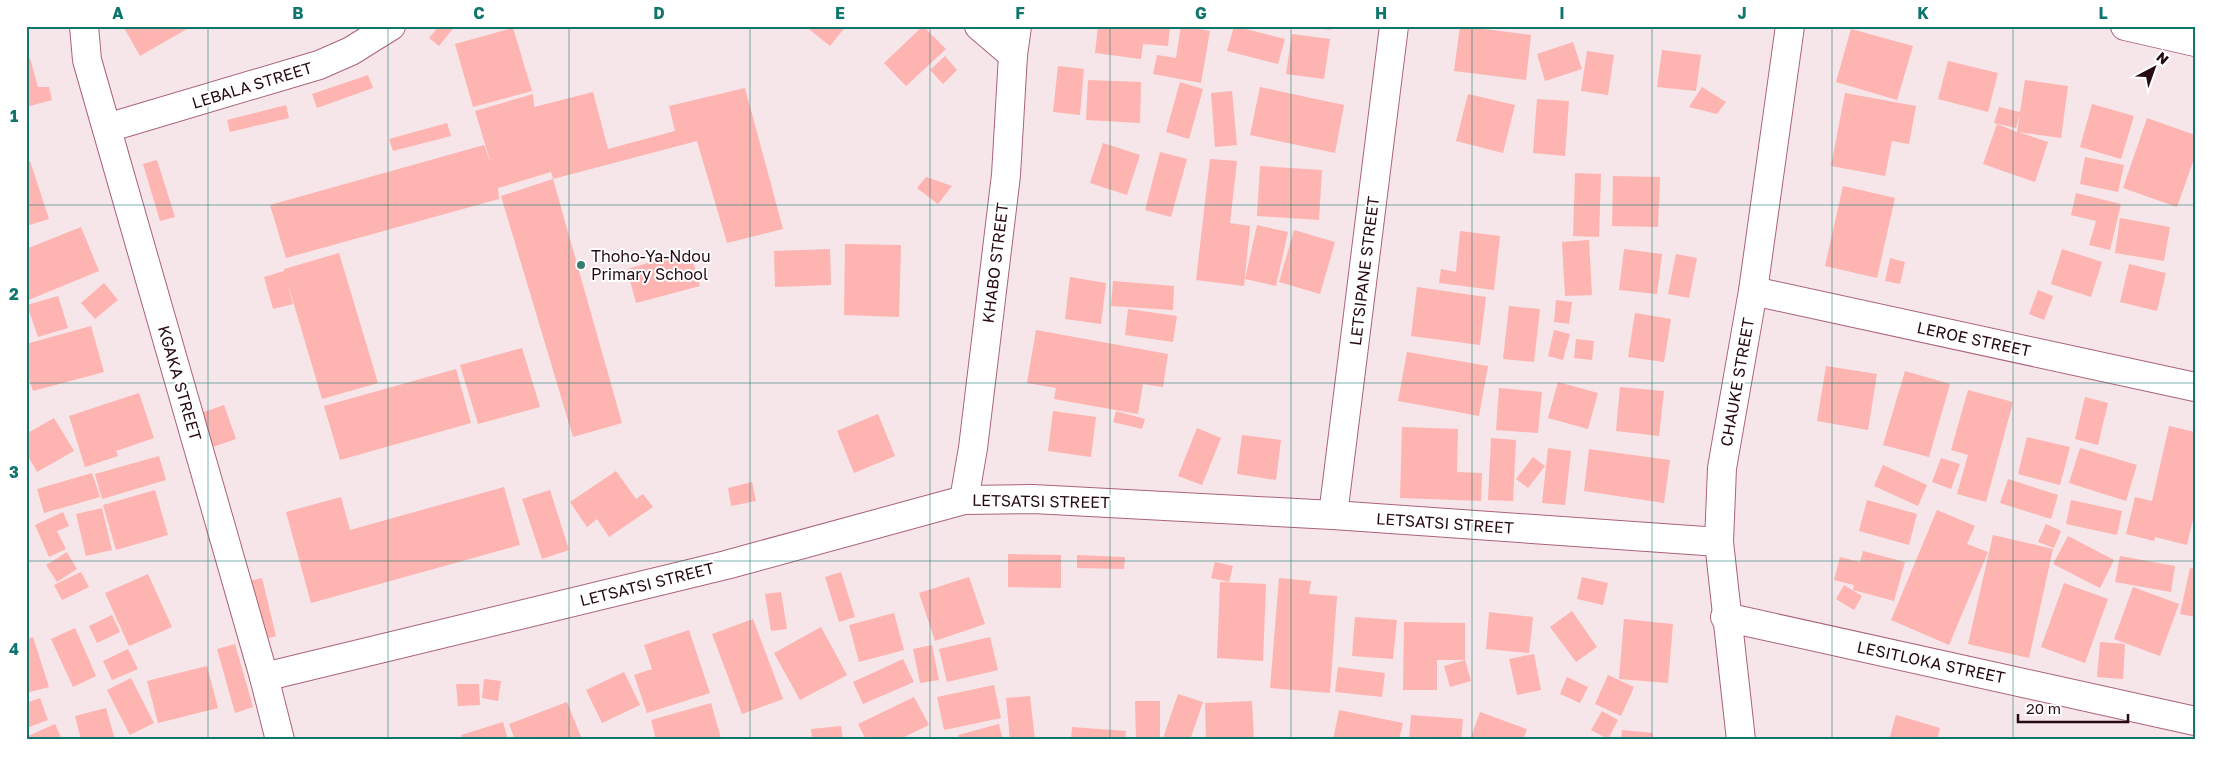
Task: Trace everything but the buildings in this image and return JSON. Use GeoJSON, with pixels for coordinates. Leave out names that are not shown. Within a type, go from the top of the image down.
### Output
{"type":"FeatureCollection","features":[{"type":"Feature","properties":{"kind":"street","name":"KGAKA STREET"},"geometry":{"type":"LineString","coordinates":[[84,26],[87,60],[264,677],[280,740]]}},
{"type":"Feature","properties":{"kind":"street","name":"LEBALA STREET"},"geometry":{"type":"LineString","coordinates":[[107,128],[319,65],[351,52],[391,26]]}},
{"type":"Feature","properties":{"kind":"street"},"geometry":{"type":"LineString","coordinates":[[979,26],[1013,55]]}},
{"type":"Feature","properties":{"kind":"street","name":"KHABO STREET"},"geometry":{"type":"LineString","coordinates":[[964,500],[973,448],[1006,174],[1013,55],[1017,26]]}},
{"type":"Feature","properties":{"kind":"street","name":"LETSIPANE STREET"},"geometry":{"type":"LineString","coordinates":[[1334,515],[1394,26]]}},
{"type":"Feature","properties":{"kind":"street","name":"CHAUKE STREET"},"geometry":{"type":"LineString","coordinates":[[1741,740],[1719,542],[1722,468],[1753,291],[1790,26]]}},
{"type":"Feature","properties":{"kind":"street"},"geometry":{"type":"LineString","coordinates":[[2125,26],[2195,42]]}},
{"type":"Feature","properties":{"kind":"street","name":"LEROE STREET"},"geometry":{"type":"LineString","coordinates":[[1753,291],[2195,387]]}},
{"type":"Feature","properties":{"kind":"street","name":"LETSATSI STREET"},"geometry":{"type":"LineString","coordinates":[[264,677],[726,565],[964,500],[1032,499],[1334,515],[1719,542]]}},
{"type":"Feature","properties":{"kind":"street","name":"LESITLOKA STREET"},"geometry":{"type":"LineString","coordinates":[[1726,617],[2195,721]]}},
{"type":"Feature","properties":{"kind":"place","name":"Thoho-Ya-Ndou Primary School"},"geometry":{"type":"Point","coordinates":[581,265]}}]}
